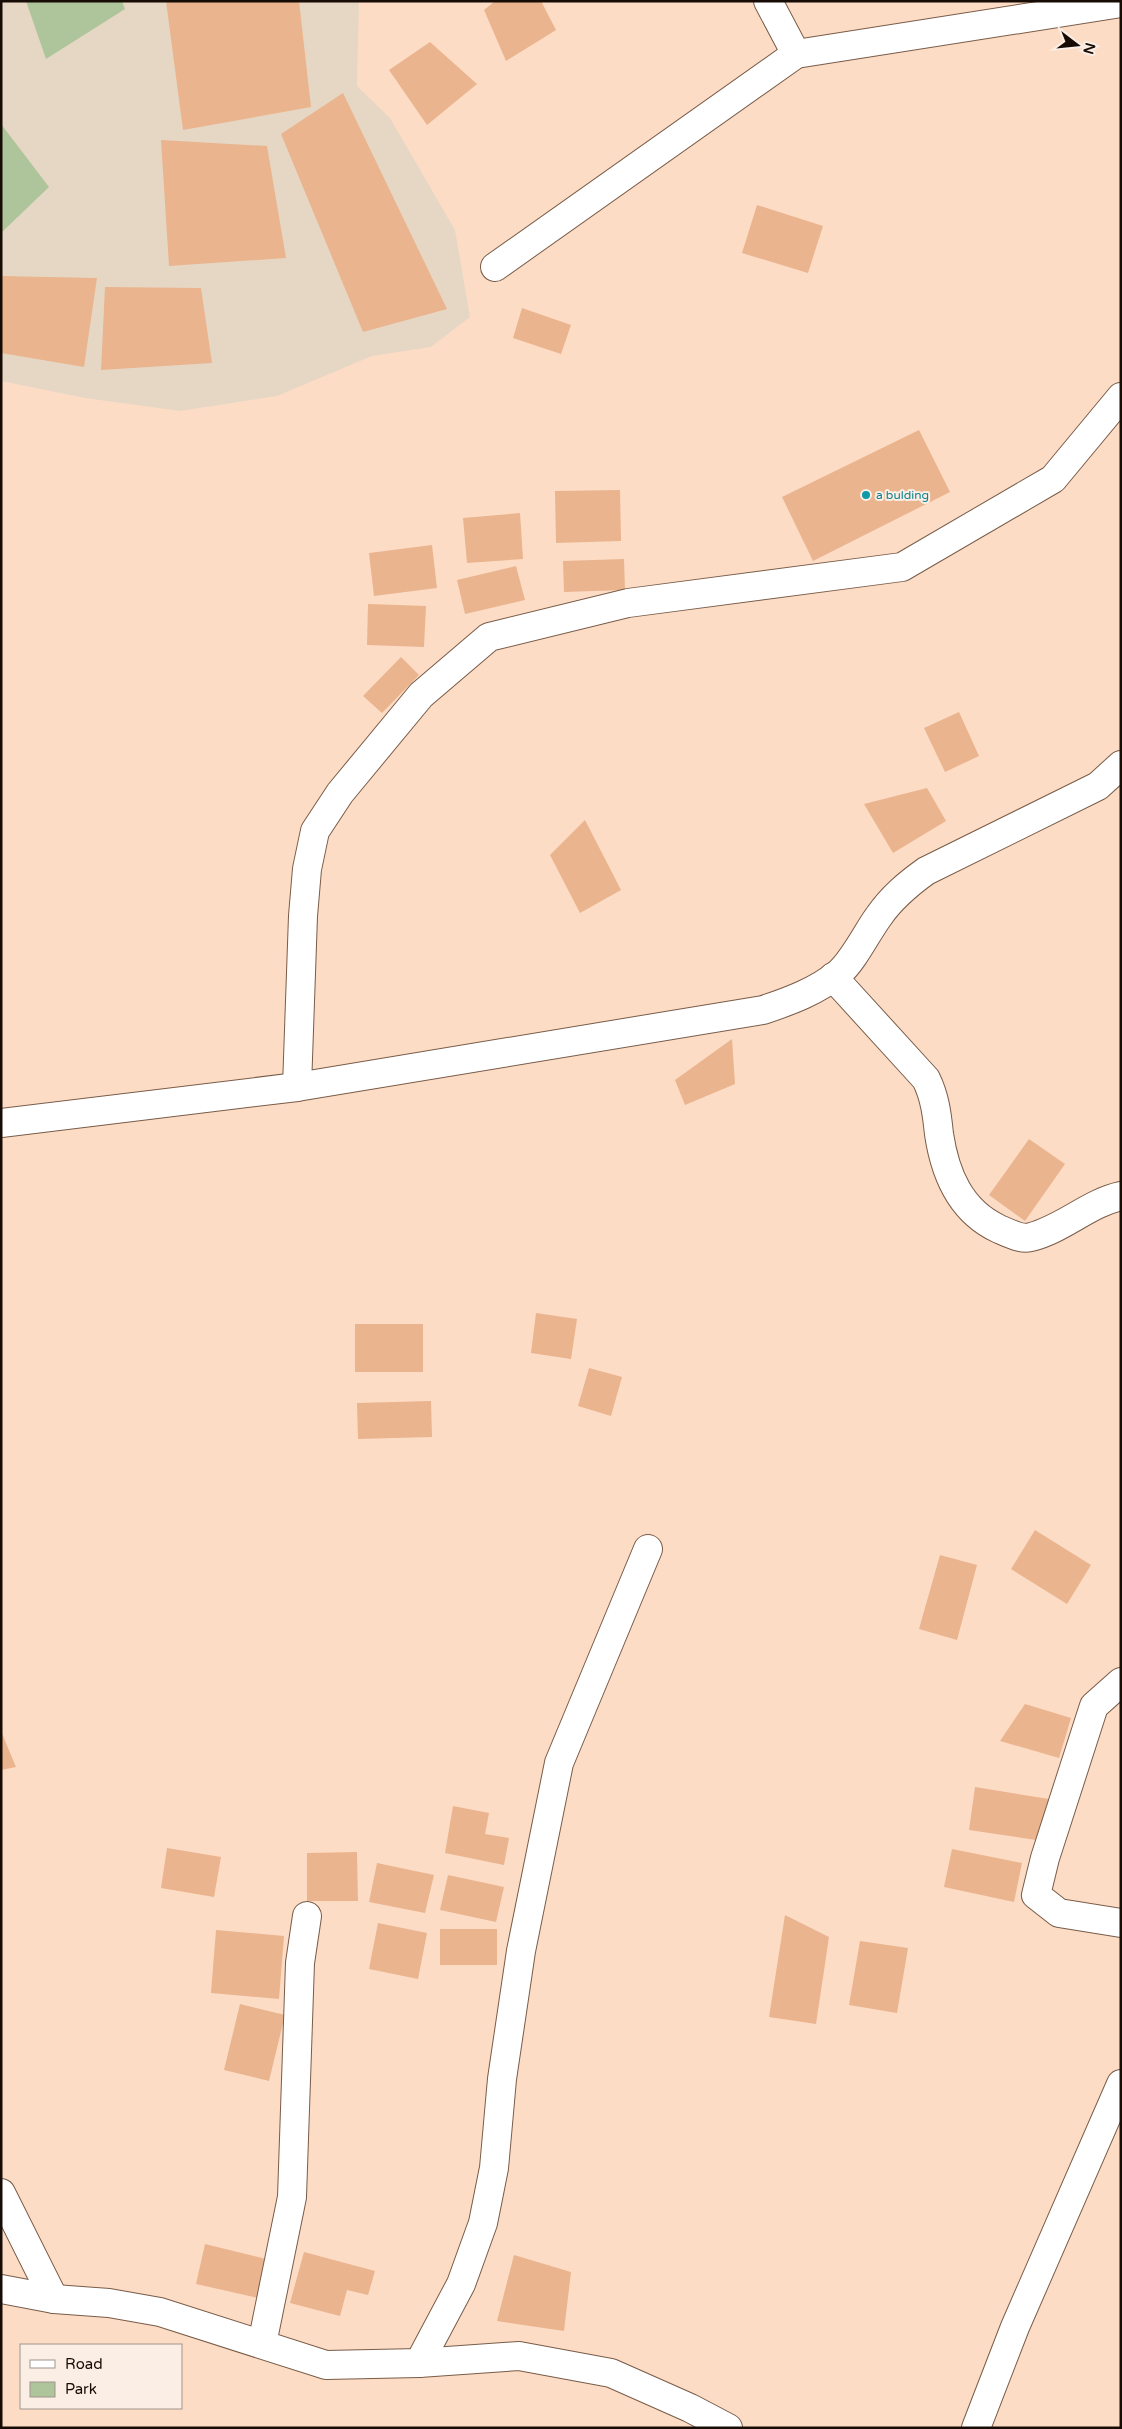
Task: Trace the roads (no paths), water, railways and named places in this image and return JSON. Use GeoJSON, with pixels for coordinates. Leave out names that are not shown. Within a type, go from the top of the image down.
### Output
{"type":"FeatureCollection","features":[{"type":"Feature","properties":{"kind":"street"},"geometry":{"type":"LineString","coordinates":[[768,1],[796,54]]}},
{"type":"Feature","properties":{"kind":"street"},"geometry":{"type":"LineString","coordinates":[[495,267],[796,54],[1121,3]]}},
{"type":"Feature","properties":{"kind":"street"},"geometry":{"type":"LineString","coordinates":[[296,1087],[303,916],[307,869],[315,831],[340,794],[421,695],[489,637],[628,602],[902,567],[1052,479],[1121,397]]}},
{"type":"Feature","properties":{"kind":"street"},"geometry":{"type":"LineString","coordinates":[[1,1123],[296,1087],[763,1010],[807,993],[833,977],[840,971],[880,914],[901,890],[926,871],[1098,786],[1121,764]]}},
{"type":"Feature","properties":{"kind":"street"},"geometry":{"type":"LineString","coordinates":[[833,977],[926,1080],[934,1098],[942,1148],[948,1171],[957,1193],[968,1209],[987,1223],[1010,1234],[1029,1238],[1055,1228],[1099,1204],[1121,1196]]}},
{"type":"Feature","properties":{"kind":"street"},"geometry":{"type":"LineString","coordinates":[[419,2363],[462,2284],[483,2223],[494,2168],[502,2079],[521,1951],[560,1762],[648,1550]]}},
{"type":"Feature","properties":{"kind":"street"},"geometry":{"type":"LineString","coordinates":[[1121,1682],[1094,1706],[1045,1858],[1036,1895],[1059,1913],[1121,1923]]}},
{"type":"Feature","properties":{"kind":"street"},"geometry":{"type":"LineString","coordinates":[[262,2344],[292,2197],[300,1963],[307,1916]]}},
{"type":"Feature","properties":{"kind":"street"},"geometry":{"type":"LineString","coordinates":[[976,2428],[1015,2327],[1121,2084]]}},
{"type":"Feature","properties":{"kind":"street"},"geometry":{"type":"LineString","coordinates":[[1,2193],[54,2299]]}},
{"type":"Feature","properties":{"kind":"street"},"geometry":{"type":"LineString","coordinates":[[1,2289],[54,2299],[109,2303],[160,2312],[326,2365],[419,2363],[519,2356],[611,2373],[690,2408],[728,2428]]}},
{"type":"Feature","properties":{"kind":"place","name":"a bulding"},"geometry":{"type":"Point","coordinates":[866,495]}}]}
